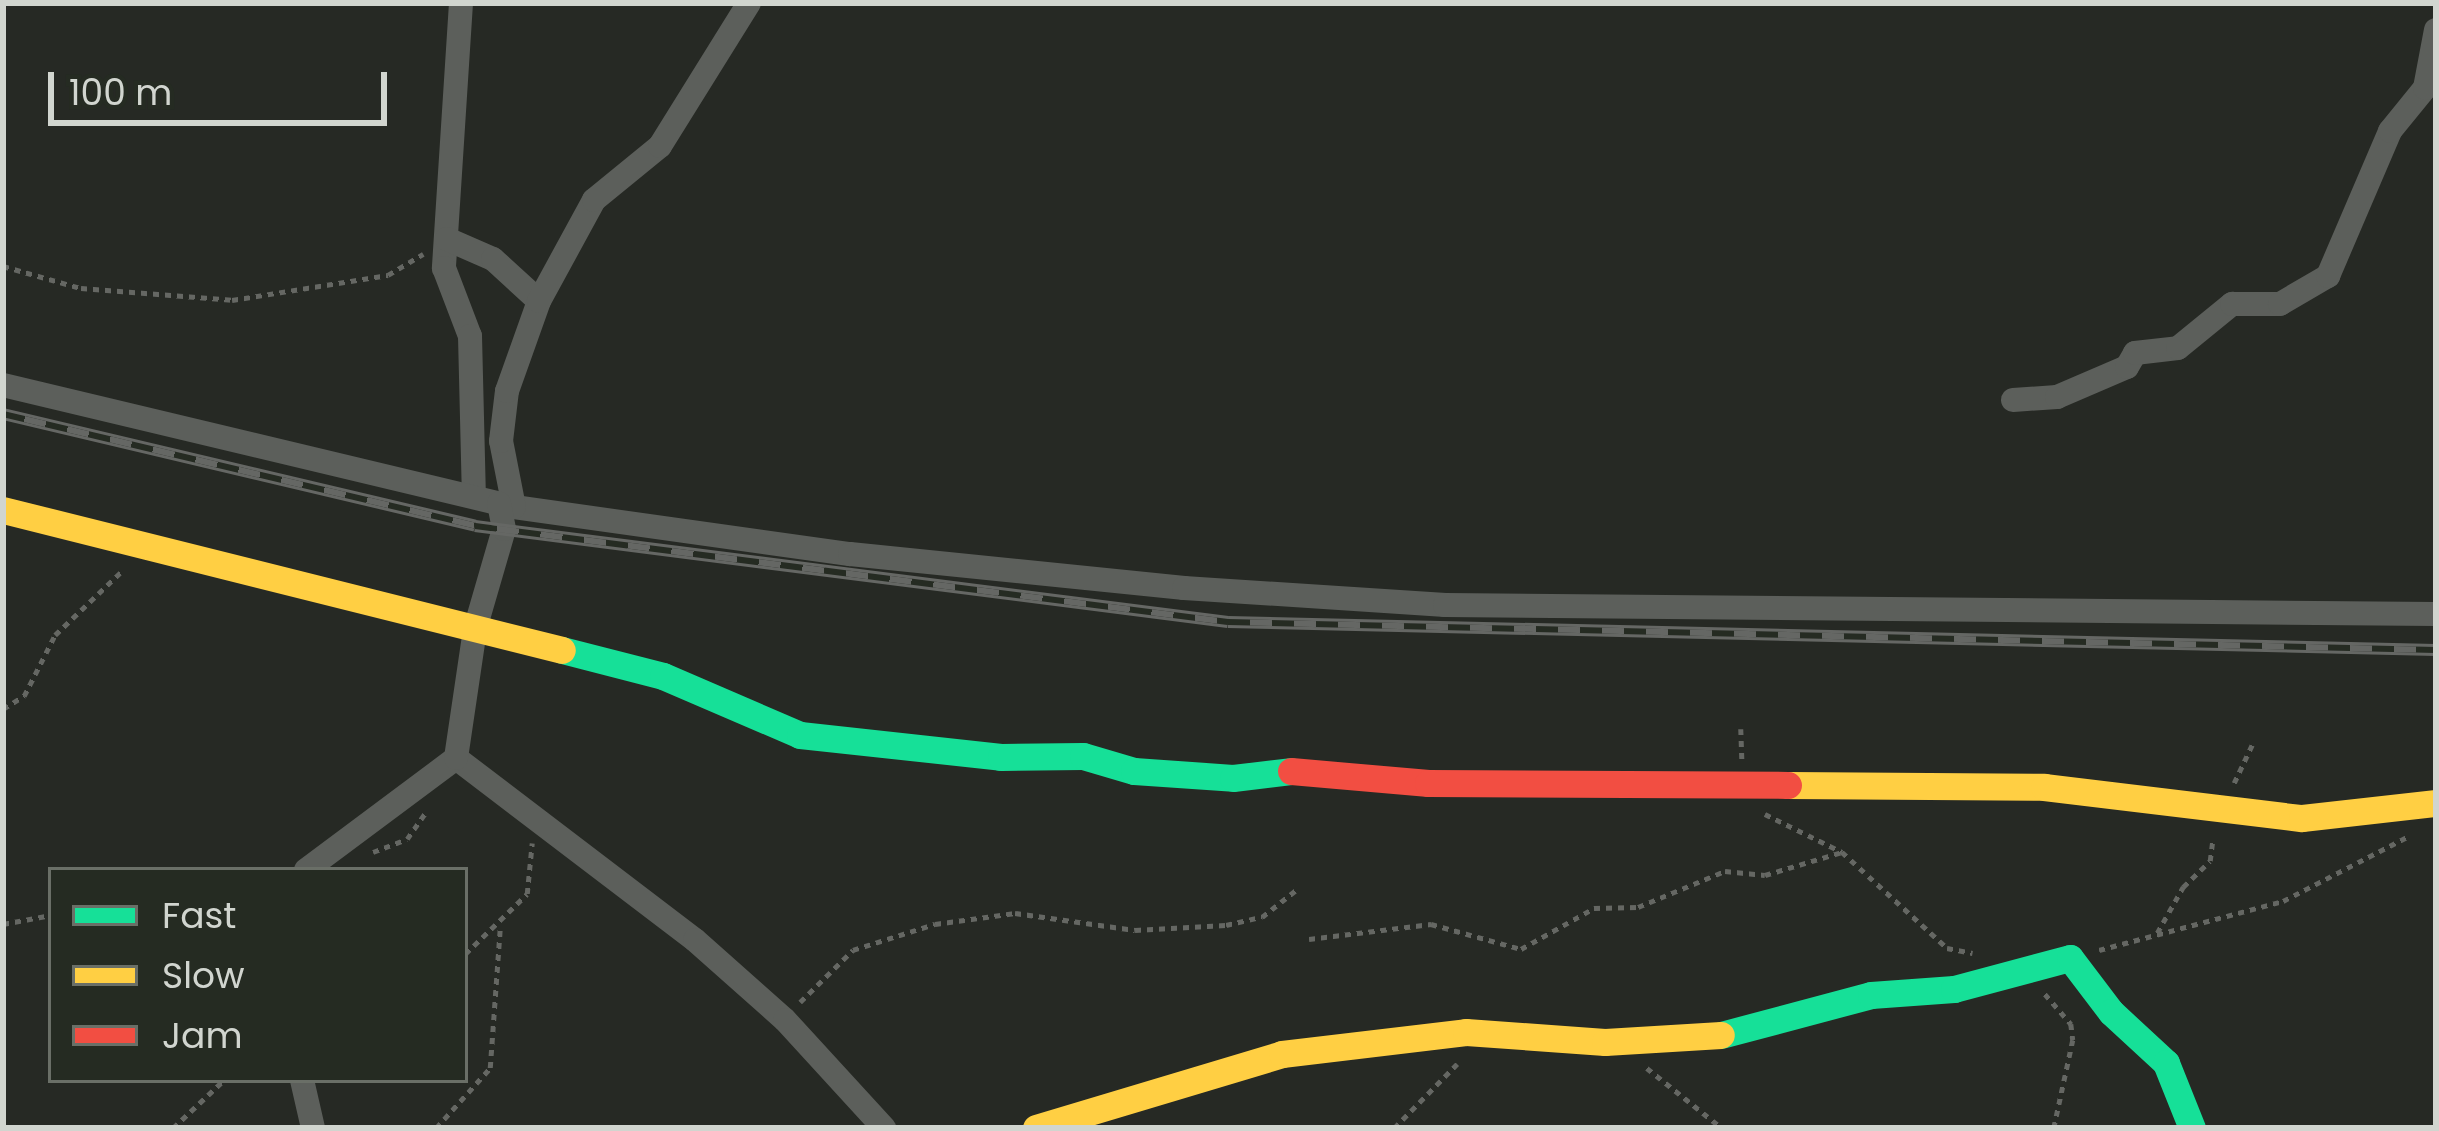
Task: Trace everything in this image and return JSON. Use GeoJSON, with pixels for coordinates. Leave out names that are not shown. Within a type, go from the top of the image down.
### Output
{"type":"FeatureCollection","features":[{"type":"Feature","properties":{"kind":"street"},"geometry":{"type":"LineString","coordinates":[[310,867],[456,758],[475,629],[504,530],[470,336],[446,277],[460,3]]}},
{"type":"Feature","properties":{"kind":"street"},"geometry":{"type":"LineString","coordinates":[[496,502],[505,407],[539,302],[594,200],[660,146],[749,3]]}},
{"type":"Feature","properties":{"kind":"street"},"geometry":{"type":"LineString","coordinates":[[2013,400],[2057,398],[2127,367],[2135,352],[2178,348],[2232,304],[2280,304],[2328,276],[2390,131],[2425,88],[2436,29]]}},
{"type":"Feature","properties":{"kind":"street"},"geometry":{"type":"LineString","coordinates":[[447,239],[493,259],[539,302]]}},
{"type":"Feature","properties":{"kind":"street"},"geometry":{"type":"LineString","coordinates":[[3,385],[496,502],[872,556],[1445,605],[2436,614]]}},
{"type":"Feature","properties":{"kind":"street"},"geometry":{"type":"LineString","coordinates":[[3,510],[663,676],[800,735],[1001,757],[1083,756],[1134,771],[1233,778],[1271,769],[1428,784],[2101,789],[2302,818],[2436,803]]}},
{"type":"Feature","properties":{"kind":"street"},"geometry":{"type":"LineString","coordinates":[[456,758],[785,1020],[884,1128]]}},
{"type":"Feature","properties":{"kind":"street"},"geometry":{"type":"LineString","coordinates":[[1036,1128],[1282,1054],[1466,1032],[1605,1042],[1720,1035],[1871,995],[2019,973],[2070,958],[2111,1012],[2166,1063],[2192,1128]]}},
{"type":"Feature","properties":{"kind":"street"},"geometry":{"type":"LineString","coordinates":[[303,1083],[313,1128]]}},
{"type":"Feature","properties":{"kind":"path"},"geometry":{"type":"LineString","coordinates":[[3,266],[81,288],[232,300],[388,275],[447,239]]}},
{"type":"Feature","properties":{"kind":"path"},"geometry":{"type":"LineString","coordinates":[[3,709],[24,696],[70,618],[130,564]]}},
{"type":"Feature","properties":{"kind":"path"},"geometry":{"type":"LineString","coordinates":[[1741,729],[1749,783],[1778,826],[1842,852],[1947,948],[2019,973],[2071,1024],[2054,1128]]}},
{"type":"Feature","properties":{"kind":"path"},"geometry":{"type":"LineString","coordinates":[[2157,933],[2183,887],[2210,861],[2221,806],[2252,745]]}},
{"type":"Feature","properties":{"kind":"path"},"geometry":{"type":"LineString","coordinates":[[468,952],[500,926],[527,894],[529,812]]}},
{"type":"Feature","properties":{"kind":"path"},"geometry":{"type":"LineString","coordinates":[[2070,958],[2283,901],[2351,861],[2422,834]]}},
{"type":"Feature","properties":{"kind":"path"},"geometry":{"type":"LineString","coordinates":[[1309,939],[1431,924],[1521,949],[1594,908],[1638,907],[1726,871],[1765,874],[1842,852]]}},
{"type":"Feature","properties":{"kind":"path"},"geometry":{"type":"LineString","coordinates":[[785,1020],[853,950],[934,924],[1015,913],[1135,930],[1226,925],[1262,917],[1296,890]]}},
{"type":"Feature","properties":{"kind":"path"},"geometry":{"type":"LineString","coordinates":[[3,924],[48,916]]}},
{"type":"Feature","properties":{"kind":"path"},"geometry":{"type":"LineString","coordinates":[[436,1128],[478,1089],[493,1057],[500,926]]}},
{"type":"Feature","properties":{"kind":"path"},"geometry":{"type":"LineString","coordinates":[[1394,1128],[1462,1059]]}},
{"type":"Feature","properties":{"kind":"path"},"geometry":{"type":"LineString","coordinates":[[1642,1066],[1722,1128]]}},
{"type":"Feature","properties":{"kind":"path"},"geometry":{"type":"LineString","coordinates":[[173,1128],[221,1083]]}},
{"type":"Feature","properties":{"kind":"railway"},"geometry":{"type":"LineString","coordinates":[[3,414],[475,526],[1228,622],[2436,650]]}},
{"type":"Feature","properties":{"kind":"traffic: fast"},"geometry":{"type":"LineString","coordinates":[[562,650],[663,676],[800,735],[1001,757],[1083,756],[1134,771],[1233,778],[1291,771]]}},
{"type":"Feature","properties":{"kind":"traffic: fast"},"geometry":{"type":"LineString","coordinates":[[1721,1035],[1871,995],[1954,989],[2070,958],[2111,1012],[2166,1063],[2192,1128]]}},
{"type":"Feature","properties":{"kind":"traffic: slow"},"geometry":{"type":"LineString","coordinates":[[3,510],[562,650]]}},
{"type":"Feature","properties":{"kind":"traffic: slow"},"geometry":{"type":"LineString","coordinates":[[1788,785],[2044,787],[2302,818],[2436,803]]}},
{"type":"Feature","properties":{"kind":"traffic: slow"},"geometry":{"type":"LineString","coordinates":[[1036,1128],[1282,1054],[1466,1032],[1605,1042],[1721,1035]]}},
{"type":"Feature","properties":{"kind":"traffic: jam"},"geometry":{"type":"LineString","coordinates":[[1291,771],[1428,783],[1788,785]]}}]}
